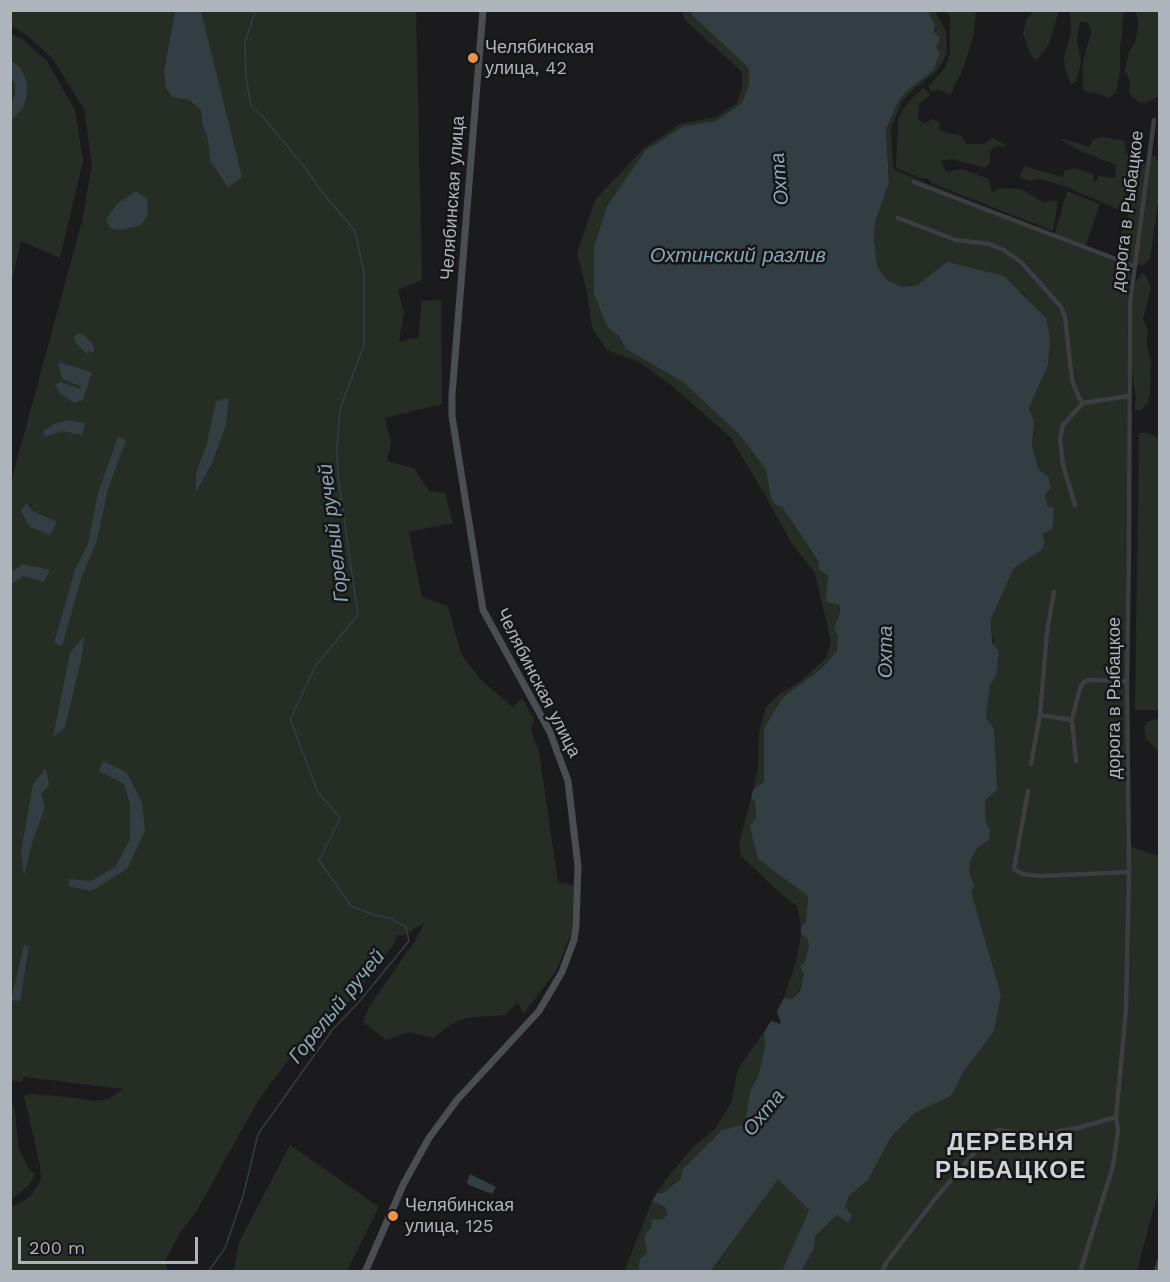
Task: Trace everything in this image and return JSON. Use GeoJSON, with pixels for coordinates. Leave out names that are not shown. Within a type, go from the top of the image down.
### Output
{"type":"FeatureCollection","features":[{"type":"Feature","properties":{"kind":"street","name":"Челябинская улица"},"geometry":{"type":"LineString","coordinates":[[365,1272],[404,1183],[429,1138],[457,1100],[531,1021],[548,999],[568,958],[576,925],[578,874],[568,781],[550,732],[483,610],[452,416],[483,10]]}},
{"type":"Feature","properties":{"kind":"street","name":"дорога в Рыбацкое"},"geometry":{"type":"LineString","coordinates":[[1080,1272],[1113,1166],[1118,1131],[1116,1117],[1126,1010],[1129,872],[1127,681],[1130,303],[1154,120]]}},
{"type":"Feature","properties":{"kind":"street"},"geometry":{"type":"LineString","coordinates":[[914,182],[1134,266]]}},
{"type":"Feature","properties":{"kind":"street"},"geometry":{"type":"LineString","coordinates":[[898,218],[956,240],[989,244],[1004,250],[1022,263],[1061,307],[1065,317],[1072,381],[1083,403]]}},
{"type":"Feature","properties":{"kind":"street"},"geometry":{"type":"LineString","coordinates":[[1075,505],[1063,465],[1060,439],[1064,425],[1083,403],[1129,396]]}},
{"type":"Feature","properties":{"kind":"street"},"geometry":{"type":"LineString","coordinates":[[1031,764],[1040,714],[1047,632],[1054,592]]}},
{"type":"Feature","properties":{"kind":"street"},"geometry":{"type":"LineString","coordinates":[[1076,761],[1072,720],[1080,688],[1084,682],[1090,680],[1127,681]]}},
{"type":"Feature","properties":{"kind":"street"},"geometry":{"type":"LineString","coordinates":[[1040,714],[1072,720]]}},
{"type":"Feature","properties":{"kind":"street"},"geometry":{"type":"LineString","coordinates":[[1028,791],[1014,869],[1023,874],[1039,876],[1129,872]]}},
{"type":"Feature","properties":{"kind":"street"},"geometry":{"type":"LineString","coordinates":[[882,1272],[886,1263],[935,1199],[991,1132],[998,1130],[1036,1135],[1078,1128],[1116,1117]]}},
{"type":"Feature","properties":{"kind":"street"},"geometry":{"type":"LineString","coordinates":[[1156,1272],[1160,1258]]}},
{"type":"Feature","properties":{"kind":"shaded area"},"geometry":{"type":"Polygon","coordinates":[[[1070,10],[1124,11],[1120,72],[1116,93],[1108,98],[1087,92],[1083,88],[1083,63],[1091,32],[1086,22],[1080,22],[1077,39],[1081,63],[1076,81],[1071,85],[1064,57],[1071,33],[1070,10]]]}},
{"type":"Feature","properties":{"kind":"shaded area"},"geometry":{"type":"Polygon","coordinates":[[[11,11],[175,11],[164,70],[165,87],[173,97],[189,100],[201,110],[210,160],[230,132],[201,11],[416,11],[422,280],[398,290],[404,313],[399,342],[419,337],[421,301],[441,300],[442,404],[385,418],[391,442],[387,461],[414,468],[429,491],[445,493],[453,523],[409,532],[422,597],[448,606],[461,654],[480,679],[513,707],[522,698],[534,719],[531,730],[539,752],[558,882],[574,885],[571,934],[556,971],[523,1014],[518,1002],[505,1015],[466,1018],[452,1024],[433,1038],[409,1032],[386,1040],[363,1022],[369,1007],[414,942],[425,922],[403,936],[397,935],[394,944],[340,1013],[305,1038],[259,1099],[196,1212],[180,1233],[166,1259],[167,1271],[11,1271],[10,1208],[30,1197],[41,1180],[40,1165],[24,1096],[31,1094],[95,1101],[109,1099],[123,1089],[24,1077],[21,1082],[11,1081],[11,482],[82,221],[92,165],[84,109],[52,58],[29,37],[11,25],[11,11]]]}},
{"type":"Feature","properties":{"kind":"shaded area"},"geometry":{"type":"Polygon","coordinates":[[[682,11],[691,11],[749,68],[749,85],[742,103],[716,121],[684,126],[619,336],[626,349],[683,382],[740,435],[766,470],[771,499],[782,506],[819,562],[818,569],[828,576],[840,613],[834,628],[838,636],[837,651],[822,668],[782,698],[764,728],[764,782],[753,790],[758,768],[759,732],[766,707],[778,695],[802,680],[826,658],[831,642],[815,573],[792,544],[731,438],[671,385],[641,363],[607,350],[592,328],[587,292],[577,253],[595,200],[643,149],[680,124],[716,117],[737,103],[742,87],[742,72],[685,20],[682,11]]]}},
{"type":"Feature","properties":{"kind":"shaded area"},"geometry":{"type":"Polygon","coordinates":[[[928,11],[935,11],[946,31],[947,54],[938,70],[902,102],[891,129],[893,169],[1054,237],[1067,191],[1100,204],[1085,248],[1131,268],[1127,311],[1128,846],[1159,856],[1159,1188],[1137,1271],[802,1272],[814,1248],[815,1238],[837,1215],[848,1223],[845,1207],[849,1196],[868,1180],[891,1137],[915,1113],[951,1096],[964,1071],[971,892],[974,886],[969,870],[971,859],[978,847],[989,840],[990,830],[986,822],[985,800],[986,718],[990,685],[996,676],[991,619],[1014,568],[1042,550],[1042,534],[1048,507],[1045,495],[1051,488],[1048,476],[1039,470],[1032,446],[1034,421],[1029,408],[1048,365],[1046,318],[1023,293],[947,262],[917,285],[903,287],[887,280],[877,266],[875,222],[889,183],[886,129],[898,102],[907,91],[932,70],[940,53],[936,47],[935,25],[928,11]]]}},
{"type":"Feature","properties":{"kind":"shaded area"},"geometry":{"type":"Polygon","coordinates":[[[947,11],[976,11],[974,33],[964,67],[950,95],[938,89],[932,92],[928,87],[945,68],[950,54],[950,17],[947,11]]]}},
{"type":"Feature","properties":{"kind":"shaded area"},"geometry":{"type":"Polygon","coordinates":[[[1034,11],[1059,11],[1049,44],[1035,60],[1023,34],[1026,20],[1034,11]]]}},
{"type":"Feature","properties":{"kind":"shaded area"},"geometry":{"type":"Polygon","coordinates":[[[1136,11],[1159,11],[1159,96],[1145,103],[1138,102],[1129,94],[1130,82],[1125,70],[1129,52],[1136,41],[1138,23],[1136,11]]]}},
{"type":"Feature","properties":{"kind":"shaded area"},"geometry":{"type":"Polygon","coordinates":[[[11,33],[23,40],[47,61],[75,110],[83,161],[60,258],[21,241],[11,284],[11,33]]]}},
{"type":"Feature","properties":{"kind":"shaded area"},"geometry":{"type":"Polygon","coordinates":[[[923,88],[930,95],[919,104],[918,120],[925,123],[933,119],[941,124],[937,130],[962,136],[966,144],[984,144],[992,138],[1005,144],[1006,147],[996,146],[990,151],[990,162],[986,168],[952,159],[941,161],[946,172],[962,169],[989,179],[991,190],[994,192],[999,188],[1022,189],[1044,203],[1052,200],[1058,202],[1053,231],[931,183],[929,179],[920,178],[896,168],[898,118],[908,102],[923,88]]]}},
{"type":"Feature","properties":{"kind":"shaded area"},"geometry":{"type":"Polygon","coordinates":[[[1103,137],[1125,141],[1125,150],[1133,162],[1140,164],[1155,155],[1159,164],[1160,189],[1150,259],[1142,266],[1124,259],[1118,253],[1124,221],[1129,214],[1064,186],[1039,179],[1031,181],[1020,178],[1024,166],[1063,177],[1064,171],[1074,168],[1093,174],[1094,182],[1097,181],[1098,176],[1115,178],[1116,165],[1080,151],[1061,140],[1065,139],[1089,147],[1094,139],[1103,137]]]}},
{"type":"Feature","properties":{"kind":"shaded area"},"geometry":{"type":"Polygon","coordinates":[[[1142,273],[1146,276],[1151,288],[1143,319],[1148,330],[1147,346],[1151,362],[1148,403],[1140,411],[1134,409],[1136,398],[1132,371],[1132,303],[1135,283],[1142,273]]]}},
{"type":"Feature","properties":{"kind":"shaded area"},"geometry":{"type":"Polygon","coordinates":[[[1139,433],[1149,433],[1159,439],[1160,708],[1156,710],[1135,710],[1139,433]]]}},
{"type":"Feature","properties":{"kind":"shaded area"},"geometry":{"type":"Polygon","coordinates":[[[1160,718],[1159,752],[1146,739],[1144,727],[1147,722],[1160,718]]]}},
{"type":"Feature","properties":{"kind":"shaded area"},"geometry":{"type":"Polygon","coordinates":[[[751,799],[755,800],[758,859],[808,895],[806,923],[801,926],[797,906],[741,856],[739,843],[751,799]]]}},
{"type":"Feature","properties":{"kind":"shaded area"},"geometry":{"type":"Polygon","coordinates":[[[801,935],[807,938],[809,946],[805,961],[800,967],[804,973],[799,991],[792,999],[784,998],[796,962],[801,935]]]}},
{"type":"Feature","properties":{"kind":"shaded area"},"geometry":{"type":"Polygon","coordinates":[[[764,1032],[765,1044],[762,1061],[758,1077],[750,1091],[745,1124],[722,1130],[683,1170],[682,1179],[663,1193],[657,1193],[694,1146],[715,1129],[731,1103],[738,1069],[764,1032]]]}},
{"type":"Feature","properties":{"kind":"shaded area"},"geometry":{"type":"Polygon","coordinates":[[[10,1099],[15,1110],[18,1146],[28,1168],[35,1174],[29,1185],[11,1200],[10,1099]]]}},
{"type":"Feature","properties":{"kind":"shaded area"},"geometry":{"type":"Polygon","coordinates":[[[290,1145],[379,1207],[347,1271],[234,1271],[239,1242],[290,1145]]]}},
{"type":"Feature","properties":{"kind":"shaded area"},"geometry":{"type":"Polygon","coordinates":[[[778,1178],[809,1210],[782,1271],[711,1272],[778,1178]]]}},
{"type":"Feature","properties":{"kind":"shaded area"},"geometry":{"type":"Polygon","coordinates":[[[652,1201],[665,1207],[669,1215],[644,1235],[647,1253],[641,1259],[638,1271],[624,1272],[652,1201]]]}},
{"type":"Feature","properties":{"kind":"water"},"geometry":{"type":"Polygon","coordinates":[[[175,11],[201,11],[242,177],[228,187],[210,160],[201,110],[189,100],[172,97],[165,87],[164,70],[175,11]]]}},
{"type":"Feature","properties":{"kind":"water","name":"Охтинский разлив"},"geometry":{"type":"Polygon","coordinates":[[[691,11],[928,11],[935,25],[934,32],[940,38],[936,47],[940,53],[933,70],[907,91],[898,102],[886,129],[889,183],[875,222],[877,266],[887,280],[903,287],[917,285],[947,262],[1004,276],[1046,318],[1050,338],[1048,365],[1029,408],[1034,421],[1032,446],[1039,470],[1048,476],[1051,488],[1045,495],[1048,507],[1054,508],[1052,529],[1042,534],[1045,543],[1042,550],[1014,568],[991,619],[992,643],[999,651],[996,676],[990,685],[986,718],[994,729],[997,790],[985,800],[986,822],[990,830],[989,840],[978,847],[971,859],[969,870],[974,886],[971,892],[1001,995],[994,1031],[964,1071],[951,1096],[915,1113],[891,1137],[868,1180],[849,1196],[845,1207],[852,1215],[848,1223],[837,1215],[815,1237],[814,1248],[802,1271],[782,1271],[809,1210],[778,1179],[711,1271],[638,1271],[640,1259],[647,1253],[644,1235],[650,1229],[653,1219],[661,1220],[668,1215],[665,1207],[652,1201],[657,1193],[663,1193],[681,1179],[682,1170],[722,1130],[745,1124],[750,1091],[758,1077],[762,1061],[765,1044],[764,1032],[771,1021],[781,1024],[777,1011],[784,998],[792,999],[800,991],[804,973],[800,967],[805,961],[809,946],[807,938],[801,935],[801,926],[806,922],[808,896],[758,859],[750,826],[756,818],[755,800],[751,799],[753,790],[764,782],[764,728],[782,698],[822,668],[837,651],[838,636],[834,628],[840,613],[839,605],[826,602],[828,576],[818,569],[819,562],[782,507],[776,505],[771,499],[766,470],[740,435],[683,382],[626,349],[619,336],[608,328],[594,294],[594,247],[607,206],[646,150],[684,126],[716,121],[742,103],[749,85],[749,68],[693,16],[691,11]]]}},
{"type":"Feature","properties":{"kind":"water"},"geometry":{"type":"Polygon","coordinates":[[[11,60],[21,69],[27,82],[27,95],[23,108],[11,120],[11,104],[15,94],[15,85],[11,76],[11,60]]]}},
{"type":"Feature","properties":{"kind":"water"},"geometry":{"type":"Polygon","coordinates":[[[136,191],[147,199],[148,214],[141,225],[121,230],[110,228],[106,219],[118,203],[136,191]]]}},
{"type":"Feature","properties":{"kind":"water"},"geometry":{"type":"Polygon","coordinates":[[[77,333],[84,335],[94,346],[94,352],[86,353],[76,343],[74,338],[77,333]]]}},
{"type":"Feature","properties":{"kind":"water"},"geometry":{"type":"Polygon","coordinates":[[[58,362],[92,372],[83,400],[74,403],[60,393],[55,385],[61,382],[80,389],[81,386],[62,379],[58,362]]]}},
{"type":"Feature","properties":{"kind":"water"},"geometry":{"type":"Polygon","coordinates":[[[229,398],[226,425],[212,463],[196,492],[196,473],[207,443],[216,401],[229,398]]]}},
{"type":"Feature","properties":{"kind":"water"},"geometry":{"type":"Polygon","coordinates":[[[67,420],[85,423],[82,435],[62,431],[46,437],[42,432],[54,424],[67,420]]]}},
{"type":"Feature","properties":{"kind":"water"},"geometry":{"type":"Polygon","coordinates":[[[118,437],[126,440],[108,489],[97,540],[81,579],[62,646],[54,643],[75,570],[88,544],[98,493],[118,437]]]}},
{"type":"Feature","properties":{"kind":"water"},"geometry":{"type":"Polygon","coordinates":[[[26,503],[33,511],[57,522],[50,535],[30,527],[21,511],[26,503]]]}},
{"type":"Feature","properties":{"kind":"water"},"geometry":{"type":"Polygon","coordinates":[[[23,564],[50,570],[44,582],[24,576],[11,584],[11,572],[23,564]]]}},
{"type":"Feature","properties":{"kind":"water"},"geometry":{"type":"Polygon","coordinates":[[[84,636],[82,656],[65,727],[53,737],[70,653],[84,636]]]}},
{"type":"Feature","properties":{"kind":"water"},"geometry":{"type":"Polygon","coordinates":[[[103,761],[126,772],[142,802],[145,831],[127,869],[91,891],[68,886],[70,879],[91,881],[116,866],[130,839],[130,804],[124,784],[99,771],[103,761]]]}},
{"type":"Feature","properties":{"kind":"water"},"geometry":{"type":"Polygon","coordinates":[[[46,768],[49,785],[41,794],[45,807],[32,843],[24,876],[21,852],[33,784],[46,768]]]}},
{"type":"Feature","properties":{"kind":"water"},"geometry":{"type":"Polygon","coordinates":[[[24,945],[29,946],[20,1001],[11,1000],[24,945]]]}},
{"type":"Feature","properties":{"kind":"water"},"geometry":{"type":"Polygon","coordinates":[[[470,1174],[496,1187],[492,1194],[469,1185],[467,1182],[470,1174]]]}},
{"type":"Feature","properties":{"kind":"waterway","name":"Горелый ручей"},"geometry":{"type":"LineString","coordinates":[[208,1272],[225,1248],[243,1196],[258,1134],[333,1029],[358,1003],[409,941],[406,927],[390,918],[374,915],[351,906],[319,860],[340,818],[318,792],[290,719],[316,665],[358,615],[338,476],[337,447],[340,409],[364,345],[364,272],[355,231],[263,117],[251,106],[246,77],[245,42],[256,10]]}},
{"type":"Feature","properties":{"kind":"place","name":"Челябинская улица, 42"},"geometry":{"type":"Point","coordinates":[473,58]}},
{"type":"Feature","properties":{"kind":"place","name":"Челябинская улица, 125"},"geometry":{"type":"Point","coordinates":[393,1216]}},
{"type":"Feature","properties":{"kind":"district","name":"ДЕРЕВНЯ РЫБАЦКОЕ"},"geometry":{"type":"Point","coordinates":[1011,1157]}},
{"type":"Feature","properties":{"kind":"water label","name":"Охта"},"geometry":{"type":"Point","coordinates":[780,179]}},
{"type":"Feature","properties":{"kind":"water label","name":"Охта"},"geometry":{"type":"Point","coordinates":[886,652]}},
{"type":"Feature","properties":{"kind":"water label","name":"Охта"},"geometry":{"type":"Point","coordinates":[764,1113]}}]}
